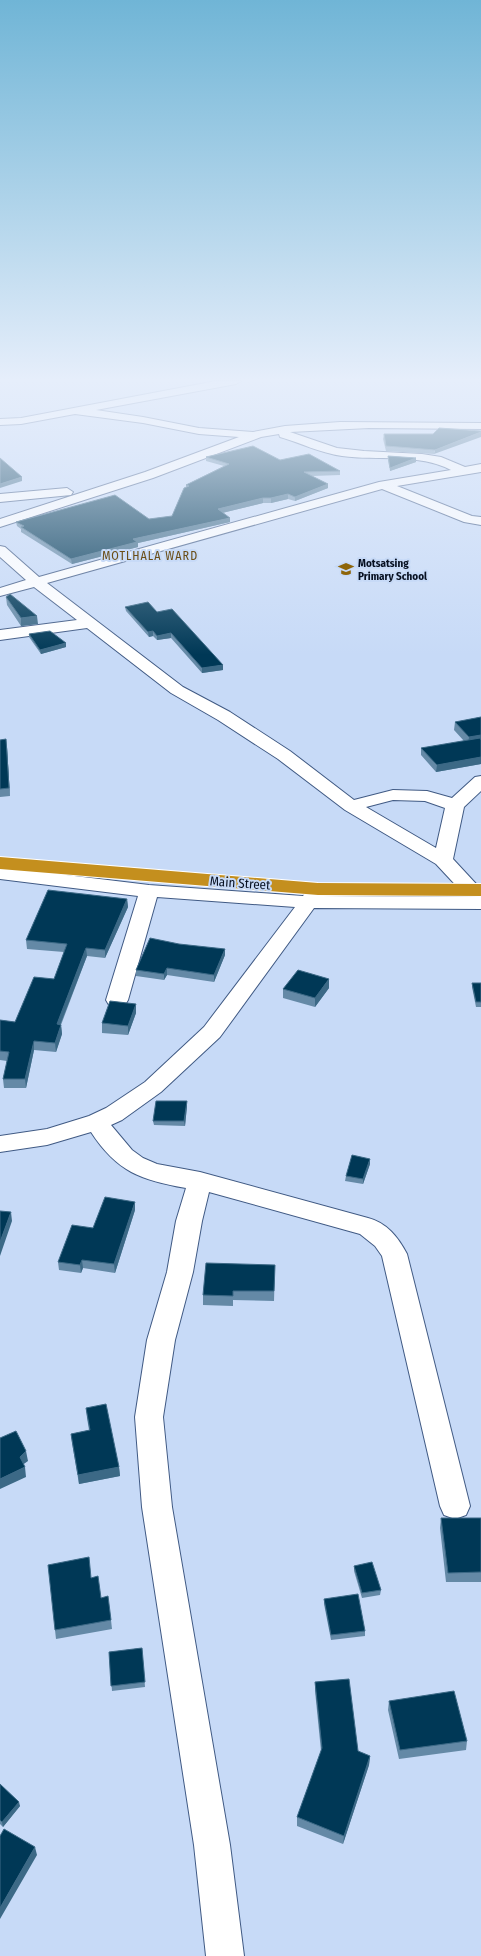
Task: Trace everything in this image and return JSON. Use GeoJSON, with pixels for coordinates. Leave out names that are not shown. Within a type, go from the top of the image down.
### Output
{"type":"FeatureCollection","features":[{"type":"Feature","properties":{"kind":"highway","name":"Main Street"},"geometry":{"type":"LineString","coordinates":[[0,863],[178,879],[314,895],[478,894]]}},
{"type":"Feature","properties":{"kind":"street"},"geometry":{"type":"LineString","coordinates":[[0,523],[157,472]]}},
{"type":"Feature","properties":{"kind":"street"},"geometry":{"type":"LineString","coordinates":[[0,592],[383,485],[456,472]]}},
{"type":"Feature","properties":{"kind":"street"},"geometry":{"type":"LineString","coordinates":[[383,485],[469,519],[481,521]]}},
{"type":"Feature","properties":{"kind":"street"},"geometry":{"type":"LineString","coordinates":[[0,498],[107,488]]}},
{"type":"Feature","properties":{"kind":"street"},"geometry":{"type":"LineString","coordinates":[[0,550],[36,582],[177,690],[224,716],[273,748],[351,806],[443,860],[478,894]]}},
{"type":"Feature","properties":{"kind":"street"},"geometry":{"type":"LineString","coordinates":[[0,635],[91,623]]}},
{"type":"Feature","properties":{"kind":"street"},"geometry":{"type":"LineString","coordinates":[[443,860],[455,805],[481,781]]}},
{"type":"Feature","properties":{"kind":"street"},"geometry":{"type":"LineString","coordinates":[[351,806],[393,795],[427,796],[455,805]]}},
{"type":"Feature","properties":{"kind":"street"},"geometry":{"type":"LineString","coordinates":[[0,873],[149,891],[314,895]]}},
{"type":"Feature","properties":{"kind":"street"},"geometry":{"type":"LineString","coordinates":[[117,1000],[149,891]]}},
{"type":"Feature","properties":{"kind":"street"},"geometry":{"type":"LineString","coordinates":[[0,1144],[47,1137],[75,1130],[97,1122],[114,1114],[153,1087],[212,1032],[314,895]]}},
{"type":"Feature","properties":{"kind":"street"},"geometry":{"type":"LineString","coordinates":[[97,1122],[111,1143],[134,1164],[168,1176],[200,1181],[368,1227],[384,1239],[394,1254],[455,1506]]}},
{"type":"Feature","properties":{"kind":"street"},"geometry":{"type":"LineString","coordinates":[[200,1181],[189,1221],[180,1272],[161,1340],[149,1417],[157,1507],[212,1845],[225,1956]]}},
{"type":"Feature","properties":{"kind":"building"},"geometry":{"type":"Polygon","coordinates":[[[0,472],[17,472],[22,477],[0,484],[0,472]]]}},
{"type":"Feature","properties":{"kind":"building"},"geometry":{"type":"Polygon","coordinates":[[[212,472],[305,472],[328,484],[295,497],[288,494],[271,498],[263,498],[218,509],[230,518],[133,539],[137,542],[71,559],[21,527],[24,526],[16,522],[115,495],[149,519],[172,516],[184,488],[189,486],[186,485],[212,472]]]}},
{"type":"Feature","properties":{"kind":"building"},"geometry":{"type":"Polygon","coordinates":[[[10,594],[37,616],[21,618],[6,597],[10,594]]]}},
{"type":"Feature","properties":{"kind":"building"},"geometry":{"type":"Polygon","coordinates":[[[148,602],[157,612],[172,609],[223,665],[202,668],[171,633],[157,636],[153,631],[148,632],[125,607],[148,602]]]}},
{"type":"Feature","properties":{"kind":"building"},"geometry":{"type":"Polygon","coordinates":[[[50,631],[66,643],[40,650],[29,634],[50,631]]]}},
{"type":"Feature","properties":{"kind":"building"},"geometry":{"type":"Polygon","coordinates":[[[481,717],[481,735],[469,737],[455,722],[481,717]]]}},
{"type":"Feature","properties":{"kind":"building"},"geometry":{"type":"Polygon","coordinates":[[[480,738],[481,757],[437,765],[421,748],[480,738]]]}},
{"type":"Feature","properties":{"kind":"building"},"geometry":{"type":"Polygon","coordinates":[[[6,739],[9,788],[0,789],[0,740],[6,739]]]}},
{"type":"Feature","properties":{"kind":"building"},"geometry":{"type":"Polygon","coordinates":[[[48,890],[127,899],[105,950],[86,948],[57,1024],[61,1025],[55,1043],[34,1041],[25,1079],[3,1079],[9,1052],[0,1051],[0,1020],[15,1022],[34,977],[54,979],[67,944],[26,940],[48,890]]]}},
{"type":"Feature","properties":{"kind":"building"},"geometry":{"type":"Polygon","coordinates":[[[150,938],[179,944],[225,949],[214,975],[167,968],[164,974],[136,970],[150,938]]]}},
{"type":"Feature","properties":{"kind":"building"},"geometry":{"type":"Polygon","coordinates":[[[298,970],[329,979],[315,998],[283,989],[298,970]]]}},
{"type":"Feature","properties":{"kind":"building"},"geometry":{"type":"Polygon","coordinates":[[[472,983],[481,983],[481,1002],[476,1002],[472,983]]]}},
{"type":"Feature","properties":{"kind":"building"},"geometry":{"type":"Polygon","coordinates":[[[110,1001],[136,1004],[128,1026],[102,1023],[110,1001]]]}},
{"type":"Feature","properties":{"kind":"building"},"geometry":{"type":"Polygon","coordinates":[[[156,1101],[187,1101],[184,1121],[153,1121],[156,1101]]]}},
{"type":"Feature","properties":{"kind":"building"},"geometry":{"type":"Polygon","coordinates":[[[352,1155],[370,1159],[363,1179],[346,1176],[352,1155]]]}},
{"type":"Feature","properties":{"kind":"building"},"geometry":{"type":"Polygon","coordinates":[[[105,1197],[135,1202],[114,1264],[82,1260],[80,1265],[58,1262],[72,1225],[93,1228],[105,1197]]]}},
{"type":"Feature","properties":{"kind":"building"},"geometry":{"type":"Polygon","coordinates":[[[0,1211],[11,1212],[0,1242],[0,1211]]]}},
{"type":"Feature","properties":{"kind":"building"},"geometry":{"type":"Polygon","coordinates":[[[206,1263],[275,1265],[274,1291],[233,1291],[233,1296],[203,1295],[206,1263]]]}},
{"type":"Feature","properties":{"kind":"building"},"geometry":{"type":"Polygon","coordinates":[[[106,1404],[119,1467],[78,1475],[71,1434],[90,1430],[86,1408],[106,1404]]]}},
{"type":"Feature","properties":{"kind":"building"},"geometry":{"type":"Polygon","coordinates":[[[16,1431],[26,1451],[20,1457],[25,1467],[0,1479],[0,1438],[16,1431]]]}},
{"type":"Feature","properties":{"kind":"building"},"geometry":{"type":"Polygon","coordinates":[[[441,1518],[481,1518],[481,1572],[448,1573],[441,1518]]]}},
{"type":"Feature","properties":{"kind":"building"},"geometry":{"type":"Polygon","coordinates":[[[89,1557],[91,1578],[98,1576],[101,1598],[108,1596],[111,1620],[55,1630],[48,1565],[89,1557]]]}},
{"type":"Feature","properties":{"kind":"building"},"geometry":{"type":"Polygon","coordinates":[[[372,1562],[381,1590],[362,1593],[354,1566],[372,1562]]]}},
{"type":"Feature","properties":{"kind":"building"},"geometry":{"type":"Polygon","coordinates":[[[358,1594],[365,1631],[331,1635],[324,1599],[358,1594]]]}},
{"type":"Feature","properties":{"kind":"building"},"geometry":{"type":"Polygon","coordinates":[[[142,1648],[145,1682],[111,1686],[109,1652],[142,1648]]]}},
{"type":"Feature","properties":{"kind":"building"},"geometry":{"type":"Polygon","coordinates":[[[349,1679],[358,1751],[370,1756],[344,1836],[297,1817],[322,1748],[315,1682],[349,1679]]]}},
{"type":"Feature","properties":{"kind":"building"},"geometry":{"type":"Polygon","coordinates":[[[454,1691],[467,1741],[400,1750],[389,1701],[454,1691]]]}},
{"type":"Feature","properties":{"kind":"building"},"geometry":{"type":"Polygon","coordinates":[[[0,1784],[19,1802],[2,1822],[0,1820],[0,1784]]]}},
{"type":"Feature","properties":{"kind":"building"},"geometry":{"type":"Polygon","coordinates":[[[4,1829],[35,1847],[0,1908],[0,1836],[4,1829]]]}},
{"type":"Feature","properties":{"kind":"place","name":"Motsatsing Primary School"},"geometry":{"type":"Point","coordinates":[346,569]}},
{"type":"Feature","properties":{"kind":"district","name":"MOTLHALA WARD"},"geometry":{"type":"Point","coordinates":[150,556]}}]}
